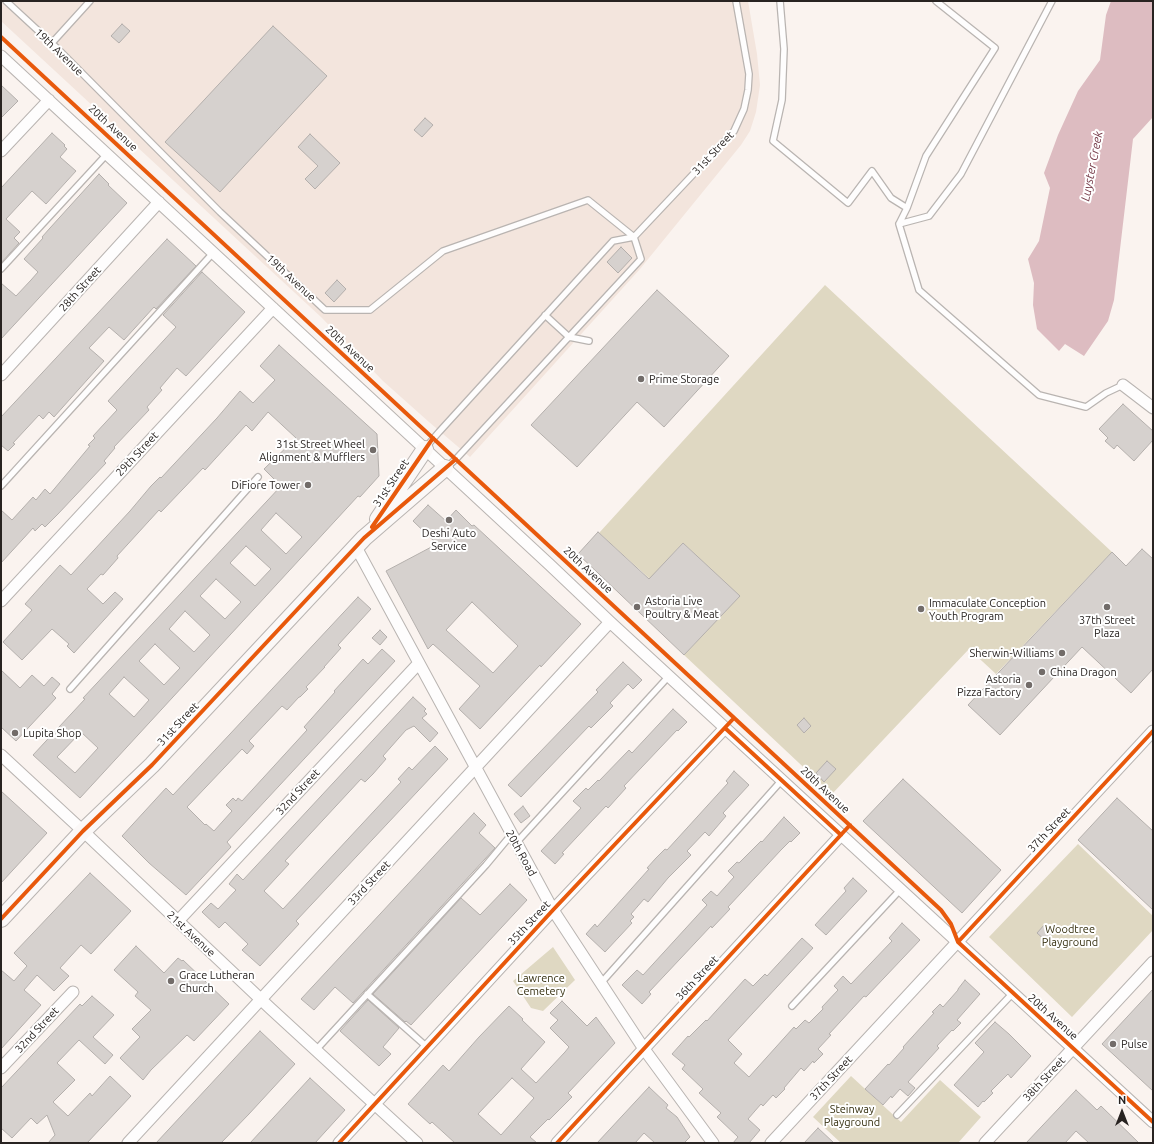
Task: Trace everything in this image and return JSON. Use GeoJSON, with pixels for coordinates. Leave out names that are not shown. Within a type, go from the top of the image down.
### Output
{"type":"FeatureCollection","features":[{"type":"Feature","properties":{"kind":"street","name":"20th Avenue"},"geometry":{"type":"LineString","coordinates":[[1,56],[610,622],[1153,1122]]}},
{"type":"Feature","properties":{"kind":"street"},"geometry":{"type":"LineString","coordinates":[[1,151],[49,100]]}},
{"type":"Feature","properties":{"kind":"street","name":"28th Street"},"geometry":{"type":"LineString","coordinates":[[1,375],[159,202]]}},
{"type":"Feature","properties":{"kind":"street","name":"29th Street"},"geometry":{"type":"LineString","coordinates":[[1,601],[273,308]]}},
{"type":"Feature","properties":{"kind":"street"},"geometry":{"type":"LineString","coordinates":[[1123,385],[1153,408]]}},
{"type":"Feature","properties":{"kind":"street","name":"31st Street"},"geometry":{"type":"LineString","coordinates":[[360,542],[425,449]]}},
{"type":"Feature","properties":{"kind":"street","name":"31st Street"},"geometry":{"type":"LineString","coordinates":[[1,919],[83,831],[152,765],[360,542],[445,468]]}},
{"type":"Feature","properties":{"kind":"street","name":"20th Road"},"geometry":{"type":"LineString","coordinates":[[360,542],[419,663],[553,910],[644,1049],[713,1143]]}},
{"type":"Feature","properties":{"kind":"street","name":"33rd Street"},"geometry":{"type":"LineString","coordinates":[[128,1143],[610,622]]}},
{"type":"Feature","properties":{"kind":"street","name":"32nd Street"},"geometry":{"type":"LineString","coordinates":[[178,922],[419,663]]}},
{"type":"Feature","properties":{"kind":"street","name":"35th Street"},"geometry":{"type":"LineString","coordinates":[[339,1143],[553,910],[725,728]]}},
{"type":"Feature","properties":{"kind":"street","name":"37th Street"},"geometry":{"type":"LineString","coordinates":[[771,1143],[1153,731]]}},
{"type":"Feature","properties":{"kind":"street","name":"21st Avenue"},"geometry":{"type":"LineString","coordinates":[[1,756],[417,1143]]}},
{"type":"Feature","properties":{"kind":"street","name":"36th Street"},"geometry":{"type":"LineString","coordinates":[[557,1143],[841,835]]}},
{"type":"Feature","properties":{"kind":"street","name":"38th Street"},"geometry":{"type":"LineString","coordinates":[[985,1143],[1153,962]]}},
{"type":"Feature","properties":{"kind":"street","name":"32nd Street"},"geometry":{"type":"LineString","coordinates":[[1,1068],[73,992]]}},
{"type":"Feature","properties":{"kind":"lane","name":"19th Avenue"},"geometry":{"type":"LineString","coordinates":[[6,1],[220,212],[325,310],[370,310],[443,251],[588,200],[634,237]]}},
{"type":"Feature","properties":{"kind":"lane"},"geometry":{"type":"LineString","coordinates":[[51,44],[90,1]]}},
{"type":"Feature","properties":{"kind":"lane","name":"31st Street"},"geometry":{"type":"LineString","coordinates":[[425,449],[613,240],[634,237],[734,131],[744,109],[748,90],[749,74],[736,1]]}},
{"type":"Feature","properties":{"kind":"lane"},"geometry":{"type":"LineString","coordinates":[[780,1],[784,49],[782,100],[773,141],[848,203],[872,171],[891,198],[907,208]]}},
{"type":"Feature","properties":{"kind":"lane"},"geometry":{"type":"LineString","coordinates":[[936,1],[995,48],[926,156],[907,208],[899,224],[919,290],[1039,395],[1086,407],[1123,385]]}},
{"type":"Feature","properties":{"kind":"lane"},"geometry":{"type":"LineString","coordinates":[[899,224],[929,216],[961,174],[1052,1]]}},
{"type":"Feature","properties":{"kind":"lane"},"geometry":{"type":"LineString","coordinates":[[1,269],[107,154]]}},
{"type":"Feature","properties":{"kind":"lane","name":"31st Street"},"geometry":{"type":"LineString","coordinates":[[445,468],[456,459],[641,259],[634,237]]}},
{"type":"Feature","properties":{"kind":"lane"},"geometry":{"type":"LineString","coordinates":[[1,486],[213,252]]}},
{"type":"Feature","properties":{"kind":"lane"},"geometry":{"type":"LineString","coordinates":[[545,315],[569,337],[589,341]]}},
{"type":"Feature","properties":{"kind":"lane"},"geometry":{"type":"LineString","coordinates":[[70,689],[258,477]]}},
{"type":"Feature","properties":{"kind":"lane"},"geometry":{"type":"LineString","coordinates":[[316,1050],[486,865],[514,839],[669,676]]}},
{"type":"Feature","properties":{"kind":"lane"},"geometry":{"type":"LineString","coordinates":[[601,983],[782,780]]}},
{"type":"Feature","properties":{"kind":"lane"},"geometry":{"type":"LineString","coordinates":[[792,1006],[900,890]]}},
{"type":"Feature","properties":{"kind":"lane"},"geometry":{"type":"LineString","coordinates":[[897,1115],[1013,993]]}},
{"type":"Feature","properties":{"kind":"lane"},"geometry":{"type":"LineString","coordinates":[[367,994],[427,1047]]}},
{"type":"Feature","properties":{"kind":"shaded area"},"geometry":{"type":"Polygon","coordinates":[[[1,1],[748,1],[757,54],[760,85],[756,112],[750,131],[741,145],[640,269],[470,457],[383,381],[321,317],[1,21],[1,1]]]}},
{"type":"Feature","properties":{"kind":"green space"},"geometry":{"type":"Polygon","coordinates":[[[825,285],[1112,552],[996,674],[969,649],[832,794],[684,655],[739,596],[683,543],[650,579],[599,533],[825,285]]]}},
{"type":"Feature","properties":{"kind":"green space","name":"Woodtree Playground"},"geometry":{"type":"Polygon","coordinates":[[[1078,844],[1153,916],[1153,930],[1072,1017],[989,937],[1078,844]]]}},
{"type":"Feature","properties":{"kind":"green space","name":"Lawrence Cemetery"},"geometry":{"type":"Polygon","coordinates":[[[553,947],[575,980],[543,1011],[531,1008],[513,981],[553,947]]]}},
{"type":"Feature","properties":{"kind":"green space","name":"Steinway Playground"},"geometry":{"type":"Polygon","coordinates":[[[851,1076],[901,1122],[940,1080],[981,1117],[958,1143],[841,1143],[813,1117],[851,1076]]]}},
{"type":"Feature","properties":{"kind":"water","name":"Luyster Creek"},"geometry":{"type":"Polygon","coordinates":[[[1111,1],[1153,1],[1153,117],[1133,139],[1114,300],[1108,321],[1084,356],[1065,344],[1059,351],[1037,329],[1033,305],[1034,283],[1028,259],[1039,241],[1050,188],[1044,173],[1058,135],[1078,91],[1100,60],[1106,15],[1111,1]]]}},
{"type":"Feature","properties":{"kind":"building"},"geometry":{"type":"Polygon","coordinates":[[[122,24],[130,31],[119,43],[111,36],[122,24]]]}},
{"type":"Feature","properties":{"kind":"building"},"geometry":{"type":"Polygon","coordinates":[[[273,26],[327,76],[220,192],[165,142],[273,26]]]}},
{"type":"Feature","properties":{"kind":"building"},"geometry":{"type":"Polygon","coordinates":[[[1,85],[18,101],[1,118],[1,85]]]}},
{"type":"Feature","properties":{"kind":"building"},"geometry":{"type":"Polygon","coordinates":[[[425,118],[433,125],[422,137],[414,130],[425,118]]]}},
{"type":"Feature","properties":{"kind":"building"},"geometry":{"type":"Polygon","coordinates":[[[52,133],[65,145],[64,146],[67,149],[60,157],[76,171],[46,204],[32,191],[6,219],[20,232],[14,238],[19,243],[1,263],[1,188],[52,133]]]}},
{"type":"Feature","properties":{"kind":"building"},"geometry":{"type":"Polygon","coordinates":[[[310,134],[340,163],[315,189],[305,179],[318,166],[298,147],[310,134]]]}},
{"type":"Feature","properties":{"kind":"building"},"geometry":{"type":"Polygon","coordinates":[[[99,174],[127,203],[1,339],[1,283],[16,296],[31,280],[38,272],[24,259],[99,174]]]}},
{"type":"Feature","properties":{"kind":"building"},"geometry":{"type":"Polygon","coordinates":[[[167,239],[196,266],[156,309],[154,307],[124,340],[109,327],[89,348],[104,361],[54,417],[49,412],[43,419],[39,415],[13,443],[15,444],[8,451],[1,445],[1,417],[167,239]]]}},
{"type":"Feature","properties":{"kind":"building"},"geometry":{"type":"Polygon","coordinates":[[[621,247],[632,258],[618,273],[607,262],[621,247]]]}},
{"type":"Feature","properties":{"kind":"building"},"geometry":{"type":"Polygon","coordinates":[[[202,272],[245,312],[186,376],[177,368],[160,388],[162,390],[147,407],[149,410],[114,447],[115,448],[104,461],[106,463],[45,527],[42,524],[35,531],[33,528],[1,563],[1,510],[12,520],[33,497],[36,500],[45,489],[50,494],[90,446],[88,445],[95,438],[93,436],[117,410],[108,401],[176,327],[163,315],[202,272]]]}},
{"type":"Feature","properties":{"kind":"building"},"geometry":{"type":"Polygon","coordinates":[[[337,280],[346,289],[334,302],[325,293],[337,280]]]}},
{"type":"Feature","properties":{"kind":"building","name":"Prime Storage"},"geometry":{"type":"Polygon","coordinates":[[[657,290],[729,356],[664,427],[637,402],[577,467],[531,425],[657,290]]]}},
{"type":"Feature","properties":{"kind":"building"},"geometry":{"type":"Polygon","coordinates":[[[279,345],[377,434],[379,476],[360,497],[358,496],[80,798],[33,755],[85,699],[83,698],[281,486],[264,469],[296,438],[268,412],[252,431],[246,425],[205,470],[203,468],[161,512],[159,510],[117,556],[118,558],[103,575],[101,574],[87,589],[103,604],[115,592],[123,599],[74,653],[67,646],[69,644],[52,629],[22,660],[3,642],[32,610],[25,604],[60,565],[71,575],[151,486],[160,477],[161,478],[217,418],[240,391],[253,403],[275,380],[260,366],[279,345]],[[276,513],[261,530],[286,554],[302,537],[276,513]],[[246,546],[230,563],[255,586],[271,569],[246,546]],[[216,579],[200,596],[225,619],[241,602],[216,579]],[[185,611],[169,629],[194,652],[210,635],[185,611]],[[155,644],[139,661],[164,685],[180,668],[155,644]],[[124,677],[109,694],[134,717],[149,700],[124,677]],[[81,732],[57,757],[75,773],[98,748],[81,732]]]}},
{"type":"Feature","properties":{"kind":"building"},"geometry":{"type":"Polygon","coordinates":[[[1123,404],[1153,431],[1153,440],[1134,461],[1117,445],[1114,449],[1105,441],[1108,438],[1099,429],[1123,404]]]}},
{"type":"Feature","properties":{"kind":"building"},"geometry":{"type":"Polygon","coordinates":[[[428,505],[446,521],[456,510],[581,624],[480,729],[459,709],[480,686],[433,644],[428,649],[386,571],[437,544],[413,521],[428,505]],[[472,602],[446,630],[493,673],[518,646],[472,602]]]}},
{"type":"Feature","properties":{"kind":"building"},"geometry":{"type":"Polygon","coordinates":[[[598,532],[649,579],[683,543],[740,596],[684,655],[578,554],[598,532]]]}},
{"type":"Feature","properties":{"kind":"building","name":"37th Street Plaza"},"geometry":{"type":"Polygon","coordinates":[[[1142,549],[1153,559],[1153,669],[1131,693],[1082,647],[1000,735],[968,705],[1112,552],[1126,566],[1142,549]]]}},
{"type":"Feature","properties":{"kind":"building"},"geometry":{"type":"Polygon","coordinates":[[[358,597],[371,609],[338,645],[341,648],[306,687],[308,689],[287,710],[282,706],[249,741],[254,746],[247,754],[242,749],[187,807],[205,825],[206,824],[214,831],[232,811],[226,805],[233,798],[236,801],[238,798],[242,801],[307,730],[304,727],[363,659],[368,664],[382,649],[395,661],[227,842],[231,847],[186,895],[149,863],[122,836],[166,788],[173,795],[358,597]]]}},
{"type":"Feature","properties":{"kind":"building"},"geometry":{"type":"Polygon","coordinates":[[[380,630],[387,637],[380,645],[372,638],[380,630]]]}},
{"type":"Feature","properties":{"kind":"building"},"geometry":{"type":"Polygon","coordinates":[[[623,662],[642,680],[633,689],[628,684],[610,703],[613,706],[591,728],[589,726],[521,797],[508,785],[598,692],[596,690],[623,662]]]}},
{"type":"Feature","properties":{"kind":"building"},"geometry":{"type":"Polygon","coordinates":[[[1,670],[20,688],[32,675],[44,686],[52,677],[60,684],[52,694],[56,698],[16,741],[1,727],[1,670]]]}},
{"type":"Feature","properties":{"kind":"building"},"geometry":{"type":"Polygon","coordinates":[[[413,697],[426,709],[424,711],[427,714],[422,718],[438,733],[430,742],[414,726],[406,730],[383,756],[386,759],[373,774],[365,782],[361,779],[285,861],[289,864],[264,891],[283,909],[401,782],[398,779],[409,767],[412,770],[435,746],[448,759],[296,921],[299,924],[260,966],[242,950],[248,944],[225,922],[219,928],[202,912],[211,903],[218,909],[236,890],[229,884],[237,874],[243,880],[413,697]]]}},
{"type":"Feature","properties":{"kind":"building"},"geometry":{"type":"Polygon","coordinates":[[[673,709],[687,722],[678,731],[677,730],[624,786],[626,788],[608,808],[606,806],[562,853],[564,854],[555,864],[541,851],[581,808],[573,801],[586,788],[588,790],[598,780],[599,781],[629,750],[632,753],[673,709]]]}},
{"type":"Feature","properties":{"kind":"building"},"geometry":{"type":"Polygon","coordinates":[[[804,718],[811,726],[804,733],[797,725],[804,718]]]}},
{"type":"Feature","properties":{"kind":"building"},"geometry":{"type":"Polygon","coordinates":[[[827,761],[836,769],[824,782],[816,773],[827,761]]]}},
{"type":"Feature","properties":{"kind":"building"},"geometry":{"type":"Polygon","coordinates":[[[734,771],[749,785],[723,813],[726,816],[709,836],[705,832],[687,851],[691,855],[668,878],[648,902],[644,899],[631,914],[634,917],[630,921],[632,923],[605,952],[586,934],[595,924],[597,927],[649,869],[647,868],[656,858],[665,849],[667,850],[728,783],[726,781],[734,771]]]}},
{"type":"Feature","properties":{"kind":"building"},"geometry":{"type":"Polygon","coordinates":[[[903,779],[1001,870],[962,913],[863,821],[903,779]]]}},
{"type":"Feature","properties":{"kind":"building"},"geometry":{"type":"Polygon","coordinates":[[[1,791],[47,833],[1,883],[1,791]]]}},
{"type":"Feature","properties":{"kind":"building"},"geometry":{"type":"Polygon","coordinates":[[[1117,798],[1153,831],[1153,910],[1078,840],[1117,798]]]}},
{"type":"Feature","properties":{"kind":"building"},"geometry":{"type":"Polygon","coordinates":[[[523,806],[530,816],[521,823],[514,814],[523,806]]]}},
{"type":"Feature","properties":{"kind":"building"},"geometry":{"type":"Polygon","coordinates":[[[474,813],[486,825],[479,833],[495,848],[353,1003],[335,987],[314,1010],[301,999],[474,813]]]}},
{"type":"Feature","properties":{"kind":"building"},"geometry":{"type":"Polygon","coordinates":[[[784,817],[800,833],[781,850],[728,907],[730,909],[712,928],[711,926],[649,992],[651,994],[642,1004],[622,985],[637,970],[643,975],[707,905],[702,900],[711,891],[717,896],[734,877],[728,871],[737,862],[739,863],[761,841],[762,842],[784,817]]]}},
{"type":"Feature","properties":{"kind":"building"},"geometry":{"type":"Polygon","coordinates":[[[90,873],[131,911],[91,954],[81,945],[60,968],[69,976],[54,991],[37,975],[24,990],[41,1005],[1,1049],[1,970],[14,981],[27,966],[14,953],[90,873]]]}},
{"type":"Feature","properties":{"kind":"building"},"geometry":{"type":"Polygon","coordinates":[[[853,878],[867,891],[826,935],[815,925],[846,891],[844,888],[853,878]]]}},
{"type":"Feature","properties":{"kind":"building"},"geometry":{"type":"Polygon","coordinates":[[[510,884],[527,900],[411,1025],[406,1021],[405,1022],[373,994],[461,898],[480,915],[510,884]]]}},
{"type":"Feature","properties":{"kind":"building"},"geometry":{"type":"Polygon","coordinates":[[[902,923],[920,940],[866,997],[864,996],[829,1034],[831,1035],[818,1049],[823,1054],[814,1063],[813,1061],[804,1071],[801,1068],[776,1098],[773,1095],[763,1106],[761,1104],[748,1119],[760,1130],[749,1143],[733,1143],[738,1137],[717,1117],[721,1113],[699,1093],[703,1089],[682,1069],[685,1065],[672,1054],[688,1036],[689,1037],[706,1020],[707,1021],[745,979],[753,986],[765,974],[767,976],[802,938],[813,948],[728,1040],[742,1054],[734,1063],[749,1077],[794,1027],[796,1029],[805,1020],[809,1023],[823,1009],[822,1007],[838,990],[834,986],[843,976],[851,984],[892,941],[889,938],[902,923]]]}},
{"type":"Feature","properties":{"kind":"building"},"geometry":{"type":"Polygon","coordinates":[[[1045,924],[1054,932],[1046,941],[1037,933],[1045,924]]]}},
{"type":"Feature","properties":{"kind":"building"},"geometry":{"type":"Polygon","coordinates":[[[136,946],[164,973],[178,958],[182,961],[183,960],[229,1004],[194,1041],[187,1035],[151,1070],[143,1080],[120,1058],[140,1037],[132,1029],[151,1010],[135,996],[138,992],[114,970],[136,946]]]}},
{"type":"Feature","properties":{"kind":"building"},"geometry":{"type":"Polygon","coordinates":[[[965,980],[980,994],[957,1020],[961,1023],[937,1046],[939,1048],[908,1082],[915,1088],[908,1096],[900,1089],[883,1105],[865,1089],[904,1048],[903,1047],[934,1013],[932,1012],[940,1004],[943,1007],[965,980]]]}},
{"type":"Feature","properties":{"kind":"building"},"geometry":{"type":"Polygon","coordinates":[[[1153,989],[1153,1091],[1102,1044],[1153,989]]]}},
{"type":"Feature","properties":{"kind":"building"},"geometry":{"type":"Polygon","coordinates":[[[92,996],[114,1015],[93,1037],[113,1055],[105,1064],[79,1040],[57,1063],[75,1080],[53,1102],[68,1116],[90,1093],[92,1096],[110,1076],[131,1096],[87,1143],[48,1143],[55,1135],[47,1115],[37,1124],[31,1118],[12,1138],[1,1128],[1,1088],[80,1004],[82,1006],[92,996]]]}},
{"type":"Feature","properties":{"kind":"building"},"geometry":{"type":"Polygon","coordinates":[[[368,1000],[399,1028],[383,1047],[391,1054],[379,1066],[340,1031],[368,1000]]]}},
{"type":"Feature","properties":{"kind":"building"},"geometry":{"type":"Polygon","coordinates":[[[562,1001],[587,1026],[596,1017],[615,1043],[568,1093],[572,1097],[530,1137],[537,1143],[455,1143],[432,1122],[430,1124],[408,1104],[443,1065],[449,1071],[509,1006],[545,1042],[521,1069],[536,1083],[569,1047],[550,1028],[558,1020],[550,1013],[562,1001]],[[512,1078],[478,1114],[501,1135],[534,1098],[512,1078]]]}},
{"type":"Feature","properties":{"kind":"building"},"geometry":{"type":"Polygon","coordinates":[[[995,1022],[1031,1056],[1011,1078],[1008,1074],[991,1091],[993,1093],[978,1107],[954,1085],[984,1052],[975,1043],[995,1022]]]}},
{"type":"Feature","properties":{"kind":"building"},"geometry":{"type":"Polygon","coordinates":[[[260,1031],[295,1064],[249,1114],[221,1143],[156,1143],[260,1031]]]}},
{"type":"Feature","properties":{"kind":"building"},"geometry":{"type":"Polygon","coordinates":[[[310,1078],[345,1110],[315,1143],[250,1143],[310,1078]]]}},
{"type":"Feature","properties":{"kind":"building"},"geometry":{"type":"Polygon","coordinates":[[[649,1087],[668,1105],[666,1108],[677,1117],[690,1137],[684,1143],[655,1143],[644,1133],[635,1143],[597,1143],[649,1087]]]}},
{"type":"Feature","properties":{"kind":"building"},"geometry":{"type":"Polygon","coordinates":[[[1076,1090],[1097,1110],[1101,1106],[1139,1143],[1089,1143],[1076,1131],[1065,1143],[1026,1143],[1076,1090]]]}},
{"type":"Feature","properties":{"kind":"building"},"geometry":{"type":"Polygon","coordinates":[[[818,1128],[834,1143],[804,1143],[818,1128]]]}},
{"type":"Feature","properties":{"kind":"cycle path"},"geometry":{"type":"LineString","coordinates":[[1,37],[941,910],[951,924],[958,942],[1153,1122]]}},
{"type":"Feature","properties":{"kind":"cycle path"},"geometry":{"type":"LineString","coordinates":[[372,527],[433,438]]}},
{"type":"Feature","properties":{"kind":"cycle path"},"geometry":{"type":"LineString","coordinates":[[1,919],[83,831],[152,765],[364,538],[456,459]]}},
{"type":"Feature","properties":{"kind":"cycle path"},"geometry":{"type":"LineString","coordinates":[[339,1143],[553,910],[734,718]]}},
{"type":"Feature","properties":{"kind":"cycle path"},"geometry":{"type":"LineString","coordinates":[[725,728],[841,835]]}},
{"type":"Feature","properties":{"kind":"cycle path"},"geometry":{"type":"LineString","coordinates":[[958,942],[1153,731]]}},
{"type":"Feature","properties":{"kind":"cycle path"},"geometry":{"type":"LineString","coordinates":[[557,1143],[850,825]]}},
{"type":"Feature","properties":{"kind":"place","name":"Prime Storage"},"geometry":{"type":"Point","coordinates":[641,379]}},
{"type":"Feature","properties":{"kind":"place","name":"31st Street Wheel Alignment & Mufflers"},"geometry":{"type":"Point","coordinates":[373,450]}},
{"type":"Feature","properties":{"kind":"place","name":"DiFiore Tower"},"geometry":{"type":"Point","coordinates":[308,485]}},
{"type":"Feature","properties":{"kind":"place","name":"Deshi Auto Service"},"geometry":{"type":"Point","coordinates":[449,520]}},
{"type":"Feature","properties":{"kind":"place","name":"Astoria Live Poultry & Meat"},"geometry":{"type":"Point","coordinates":[637,607]}},
{"type":"Feature","properties":{"kind":"place","name":"37th Street Plaza"},"geometry":{"type":"Point","coordinates":[1107,607]}},
{"type":"Feature","properties":{"kind":"place","name":"Immaculate Conception Youth Program"},"geometry":{"type":"Point","coordinates":[921,609]}},
{"type":"Feature","properties":{"kind":"place","name":"Sherwin-Williams"},"geometry":{"type":"Point","coordinates":[1062,653]}},
{"type":"Feature","properties":{"kind":"place","name":"China Dragon"},"geometry":{"type":"Point","coordinates":[1042,672]}},
{"type":"Feature","properties":{"kind":"place","name":"Astoria Pizza Factory"},"geometry":{"type":"Point","coordinates":[1029,685]}},
{"type":"Feature","properties":{"kind":"place","name":"Lupita Shop"},"geometry":{"type":"Point","coordinates":[15,733]}},
{"type":"Feature","properties":{"kind":"place","name":"Grace Lutheran Church"},"geometry":{"type":"Point","coordinates":[171,981]}},
{"type":"Feature","properties":{"kind":"place","name":"Pulse"},"geometry":{"type":"Point","coordinates":[1113,1044]}}]}
